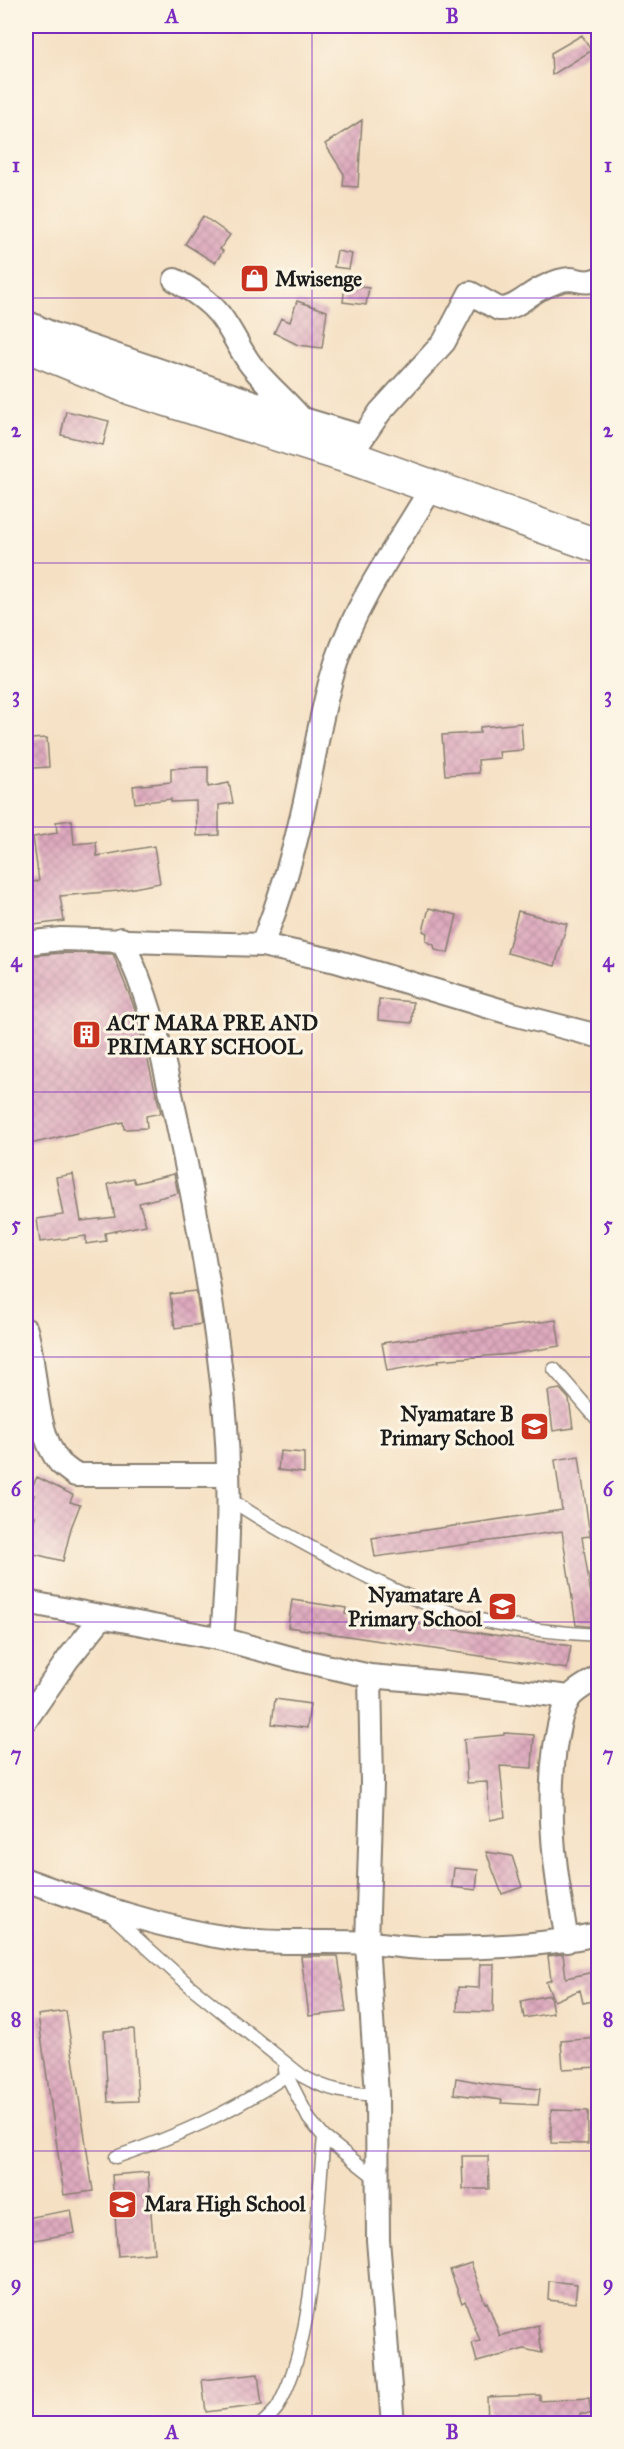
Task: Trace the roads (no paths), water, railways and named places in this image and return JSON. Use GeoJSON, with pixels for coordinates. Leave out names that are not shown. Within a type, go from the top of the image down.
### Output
{"type":"FeatureCollection","features":[{"type":"Feature","properties":{"kind":"main road"},"geometry":{"type":"LineString","coordinates":[[26,345],[130,388],[356,447],[432,487],[598,546]]}},
{"type":"Feature","properties":{"kind":"street"},"geometry":{"type":"LineString","coordinates":[[26,322],[53,334],[303,419],[356,447],[380,412],[444,342],[470,293],[504,310],[514,306],[528,294],[558,282],[571,279],[584,283],[598,279]]}},
{"type":"Feature","properties":{"kind":"street"},"geometry":{"type":"LineString","coordinates":[[175,280],[208,302],[229,328],[233,339],[254,368],[303,419]]}},
{"type":"Feature","properties":{"kind":"street"},"geometry":{"type":"LineString","coordinates":[[262,945],[282,895],[337,661],[384,564],[432,487]]}},
{"type":"Feature","properties":{"kind":"street"},"geometry":{"type":"LineString","coordinates":[[26,943],[60,939],[121,939],[262,945],[336,961],[513,1014],[598,1035]]}},
{"type":"Feature","properties":{"kind":"street"},"geometry":{"type":"LineString","coordinates":[[121,939],[135,966],[152,1016],[182,1148],[213,1318],[224,1404],[228,1475],[228,1566],[222,1639]]}},
{"type":"Feature","properties":{"kind":"street"},"geometry":{"type":"LineString","coordinates":[[26,1330],[31,1348],[41,1421],[60,1462],[75,1475],[228,1475]]}},
{"type":"Feature","properties":{"kind":"street"},"geometry":{"type":"LineString","coordinates":[[26,1602],[222,1639],[370,1676],[471,1684],[569,1696]]}},
{"type":"Feature","properties":{"kind":"street"},"geometry":{"type":"LineString","coordinates":[[26,1720],[68,1659],[102,1617]]}},
{"type":"Feature","properties":{"kind":"street"},"geometry":{"type":"LineString","coordinates":[[370,1676],[372,1784],[367,1943],[377,2095],[379,2252],[393,2424]]}},
{"type":"Feature","properties":{"kind":"street"},"geometry":{"type":"LineString","coordinates":[[567,1941],[557,1882],[552,1816],[553,1766],[559,1722],[569,1696],[598,1677]]}},
{"type":"Feature","properties":{"kind":"street"},"geometry":{"type":"LineString","coordinates":[[26,1880],[102,1907],[188,1931],[237,1939],[367,1943],[425,1948],[567,1941],[598,1934]]}},
{"type":"Feature","properties":{"kind":"lane"},"geometry":{"type":"LineString","coordinates":[[554,1369],[598,1420]]}},
{"type":"Feature","properties":{"kind":"lane"},"geometry":{"type":"LineString","coordinates":[[228,1498],[261,1520],[323,1554],[409,1597],[471,1618],[540,1630],[598,1635]]}},
{"type":"Feature","properties":{"kind":"lane"},"geometry":{"type":"LineString","coordinates":[[102,1907],[190,1986],[277,2057],[322,2087],[340,2092],[377,2095]]}},
{"type":"Feature","properties":{"kind":"lane"},"geometry":{"type":"LineString","coordinates":[[277,2057],[309,2119],[324,2137],[377,2179]]}},
{"type":"Feature","properties":{"kind":"lane"},"geometry":{"type":"LineString","coordinates":[[116,2157],[184,2133],[228,2111],[287,2075]]}},
{"type":"Feature","properties":{"kind":"lane"},"geometry":{"type":"LineString","coordinates":[[262,2424],[280,2405],[295,2364],[306,2317],[324,2137]]}},
{"type":"Feature","properties":{"kind":"place","name":"Mwisenge"},"geometry":{"type":"Point","coordinates":[254,279]}},
{"type":"Feature","properties":{"kind":"place","name":"ACT MARA PRE AND PRIMARY SCHOOL"},"geometry":{"type":"Point","coordinates":[86,1035]}},
{"type":"Feature","properties":{"kind":"place","name":"Nyamatare B Primary School"},"geometry":{"type":"Point","coordinates":[535,1426]}},
{"type":"Feature","properties":{"kind":"place","name":"Nyamatare A Primary School"},"geometry":{"type":"Point","coordinates":[503,1607]}},
{"type":"Feature","properties":{"kind":"place","name":"Mara High School"},"geometry":{"type":"Point","coordinates":[123,2204]}}]}
